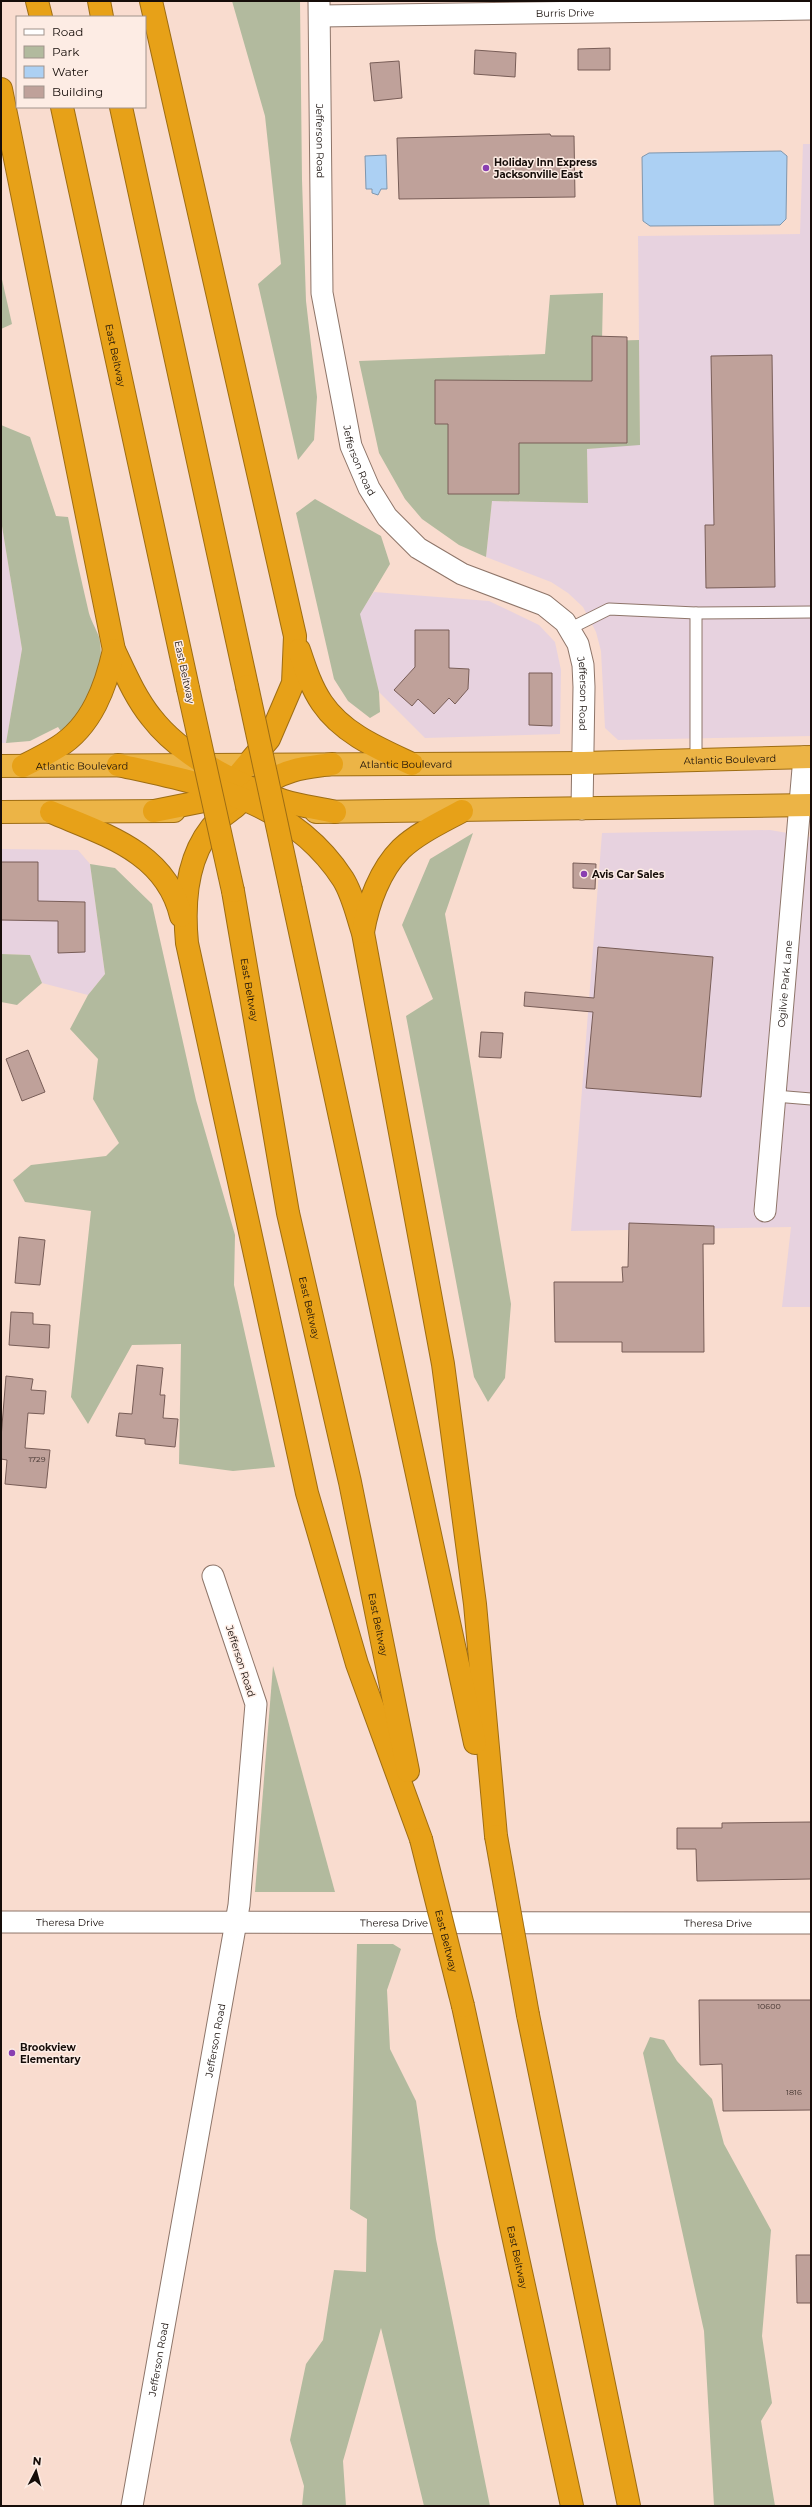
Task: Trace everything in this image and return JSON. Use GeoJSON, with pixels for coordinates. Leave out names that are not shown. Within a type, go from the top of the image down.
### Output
{"type":"FeatureCollection","features":[{"type":"Feature","properties":{"kind":"highway"},"geometry":{"type":"LineString","coordinates":[[37,1],[41,16]]}},
{"type":"Feature","properties":{"kind":"highway"},"geometry":{"type":"LineString","coordinates":[[99,1],[102,16]]}},
{"type":"Feature","properties":{"kind":"highway"},"geometry":{"type":"LineString","coordinates":[[151,1],[294,636],[308,677],[322,703],[355,735],[412,764]]}},
{"type":"Feature","properties":{"kind":"highway"},"geometry":{"type":"LineString","coordinates":[[1,89],[114,650],[132,689],[151,718],[183,750],[207,765]]}},
{"type":"Feature","properties":{"kind":"highway","name":"East Beltway"},"geometry":{"type":"LineString","coordinates":[[62,108],[233,891],[288,1213],[350,1482],[421,1839],[463,2006],[572,2506]]}},
{"type":"Feature","properties":{"kind":"highway"},"geometry":{"type":"LineString","coordinates":[[121,108],[496,1836],[528,2015],[629,2506]]}},
{"type":"Feature","properties":{"kind":"highway"},"geometry":{"type":"LineString","coordinates":[[154,811],[209,800],[235,778],[269,739],[282,712],[292,683],[294,636]]}},
{"type":"Feature","properties":{"kind":"highway"},"geometry":{"type":"LineString","coordinates":[[23,766],[60,746],[80,729],[97,704],[108,675],[114,650]]}},
{"type":"Feature","properties":{"kind":"highway","name":"Atlantic Boulevard"},"geometry":{"type":"LineString","coordinates":[[1,766],[207,765],[235,778],[332,764],[583,764],[808,757]]}},
{"type":"Feature","properties":{"kind":"highway"},"geometry":{"type":"LineString","coordinates":[[187,943],[184,914],[187,886],[198,850],[218,820],[243,800],[292,771],[332,764]]}},
{"type":"Feature","properties":{"kind":"highway"},"geometry":{"type":"LineString","coordinates":[[118,765],[235,778]]}},
{"type":"Feature","properties":{"kind":"highway"},"geometry":{"type":"LineString","coordinates":[[235,778],[243,800],[271,812],[306,836],[343,880],[352,899],[363,933],[443,1364],[474,1604],[496,1836]]}},
{"type":"Feature","properties":{"kind":"highway"},"geometry":{"type":"LineString","coordinates":[[1,812],[154,811],[243,800],[284,801],[335,812]]}},
{"type":"Feature","properties":{"kind":"highway"},"geometry":{"type":"LineString","coordinates":[[271,812],[582,810],[806,805]]}},
{"type":"Feature","properties":{"kind":"highway"},"geometry":{"type":"LineString","coordinates":[[363,933],[366,913],[389,864],[407,844],[462,811]]}},
{"type":"Feature","properties":{"kind":"highway"},"geometry":{"type":"LineString","coordinates":[[51,812],[121,842],[142,856],[160,871],[172,888],[187,943],[307,1493],[357,1664],[421,1839]]}},
{"type":"Feature","properties":{"kind":"street","name":"Burris Drive"},"geometry":{"type":"LineString","coordinates":[[319,8],[698,6],[811,8]]}},
{"type":"Feature","properties":{"kind":"street","name":"Jefferson Road"},"geometry":{"type":"LineString","coordinates":[[319,8],[322,293],[351,446],[369,488],[387,517],[418,548],[462,574],[544,605],[565,622],[578,644],[582,665],[582,810]]}},
{"type":"Feature","properties":{"kind":"street","name":"Ogilvie Park Lane"},"geometry":{"type":"LineString","coordinates":[[765,1211],[775,1096],[806,805],[808,757]]}},
{"type":"Feature","properties":{"kind":"street","name":"Jefferson Road"},"geometry":{"type":"LineString","coordinates":[[132,2506],[237,1922],[256,1704],[213,1576]]}},
{"type":"Feature","properties":{"kind":"street","name":"Theresa Drive"},"geometry":{"type":"LineString","coordinates":[[1,1922],[811,1923]]}},
{"type":"Feature","properties":{"kind":"lane"},"geometry":{"type":"LineString","coordinates":[[569,629],[609,609],[696,613],[811,612]]}},
{"type":"Feature","properties":{"kind":"lane"},"geometry":{"type":"LineString","coordinates":[[696,613],[696,760]]}},
{"type":"Feature","properties":{"kind":"lane"},"geometry":{"type":"LineString","coordinates":[[775,1096],[811,1099]]}},
{"type":"Feature","properties":{"kind":"shaded area"},"geometry":{"type":"Polygon","coordinates":[[[803,144],[811,144],[811,736],[618,740],[605,728],[601,651],[596,632],[583,607],[568,593],[551,582],[486,557],[492,501],[588,503],[587,449],[640,444],[638,236],[800,234],[803,144]]]}},
{"type":"Feature","properties":{"kind":"shaded area"},"geometry":{"type":"Polygon","coordinates":[[[1,520],[22,649],[6,743],[1,743],[1,520]]]}},
{"type":"Feature","properties":{"kind":"shaded area"},"geometry":{"type":"Polygon","coordinates":[[[374,592],[489,601],[539,625],[555,642],[561,670],[560,734],[425,738],[379,692],[359,614],[374,592]]]}},
{"type":"Feature","properties":{"kind":"shaded area"},"geometry":{"type":"Polygon","coordinates":[[[770,830],[811,837],[811,1307],[782,1307],[791,1227],[571,1231],[602,833],[770,830]]]}},
{"type":"Feature","properties":{"kind":"shaded area"},"geometry":{"type":"Polygon","coordinates":[[[1,849],[78,850],[90,864],[105,974],[88,995],[42,983],[30,955],[1,954],[1,849]]]}},
{"type":"Feature","properties":{"kind":"green space"},"geometry":{"type":"Polygon","coordinates":[[[232,1],[300,1],[302,180],[306,301],[317,397],[314,440],[298,460],[258,284],[281,264],[265,116],[232,1]]]}},
{"type":"Feature","properties":{"kind":"green space"},"geometry":{"type":"Polygon","coordinates":[[[1,275],[12,324],[1,329],[1,275]]]}},
{"type":"Feature","properties":{"kind":"green space"},"geometry":{"type":"Polygon","coordinates":[[[603,293],[602,341],[639,340],[640,445],[587,449],[588,503],[492,501],[486,557],[459,545],[422,519],[405,499],[379,453],[359,361],[545,354],[550,295],[603,293]]]}},
{"type":"Feature","properties":{"kind":"green space"},"geometry":{"type":"Polygon","coordinates":[[[1,425],[30,437],[56,516],[68,517],[89,613],[99,637],[101,650],[97,677],[92,689],[78,713],[62,733],[58,727],[30,741],[6,743],[22,649],[1,520],[1,425]]]}},
{"type":"Feature","properties":{"kind":"green space"},"geometry":{"type":"Polygon","coordinates":[[[315,499],[381,536],[390,564],[360,614],[379,692],[380,712],[370,718],[348,701],[334,679],[296,513],[315,499]]]}},
{"type":"Feature","properties":{"kind":"green space"},"geometry":{"type":"Polygon","coordinates":[[[473,833],[445,914],[511,1304],[505,1378],[488,1402],[474,1377],[406,1016],[433,999],[402,925],[430,859],[473,833]]]}},
{"type":"Feature","properties":{"kind":"green space"},"geometry":{"type":"Polygon","coordinates":[[[90,864],[115,868],[152,904],[196,1100],[235,1235],[234,1285],[275,1467],[233,1471],[179,1464],[181,1344],[132,1345],[88,1424],[71,1397],[91,1211],[25,1202],[13,1180],[31,1165],[106,1156],[119,1143],[93,1099],[98,1059],[70,1029],[88,995],[105,974],[90,864]]]}},
{"type":"Feature","properties":{"kind":"green space"},"geometry":{"type":"Polygon","coordinates":[[[1,954],[30,955],[42,983],[17,1005],[1,1002],[1,954]]]}},
{"type":"Feature","properties":{"kind":"green space"},"geometry":{"type":"Polygon","coordinates":[[[273,1666],[335,1892],[255,1892],[273,1666]]]}},
{"type":"Feature","properties":{"kind":"green space"},"geometry":{"type":"Polygon","coordinates":[[[357,1944],[393,1944],[401,1949],[387,1990],[390,2049],[416,2101],[436,2239],[490,2506],[424,2506],[381,2328],[343,2461],[346,2506],[302,2506],[304,2486],[290,2440],[306,2364],[323,2340],[334,2270],[366,2272],[367,2219],[350,2209],[357,1944]]]}},
{"type":"Feature","properties":{"kind":"green space"},"geometry":{"type":"Polygon","coordinates":[[[650,2037],[664,2040],[677,2061],[712,2099],[724,2144],[771,2230],[762,2336],[772,2403],[761,2421],[775,2506],[714,2506],[704,2331],[643,2053],[650,2037]]]}},
{"type":"Feature","properties":{"kind":"water"},"geometry":{"type":"Polygon","coordinates":[[[781,151],[787,156],[786,219],[780,225],[650,226],[643,221],[642,157],[649,153],[781,151]]]}},
{"type":"Feature","properties":{"kind":"water"},"geometry":{"type":"Polygon","coordinates":[[[386,155],[387,189],[381,189],[378,195],[372,193],[372,189],[366,189],[365,156],[386,155]]]}},
{"type":"Feature","properties":{"kind":"building"},"geometry":{"type":"Polygon","coordinates":[[[610,48],[610,70],[578,70],[578,49],[610,48]]]}},
{"type":"Feature","properties":{"kind":"building"},"geometry":{"type":"Polygon","coordinates":[[[475,50],[516,53],[515,77],[474,74],[475,50]]]}},
{"type":"Feature","properties":{"kind":"building"},"geometry":{"type":"Polygon","coordinates":[[[399,61],[402,98],[374,101],[370,63],[399,61]]]}},
{"type":"Feature","properties":{"kind":"building","name":"Holiday Inn Express Jacksonville East"},"geometry":{"type":"Polygon","coordinates":[[[550,134],[551,136],[574,136],[575,197],[399,199],[397,138],[550,134]]]}},
{"type":"Feature","properties":{"kind":"building"},"geometry":{"type":"Polygon","coordinates":[[[592,336],[627,337],[627,443],[519,443],[519,494],[448,494],[448,424],[435,424],[435,380],[592,381],[592,336]]]}},
{"type":"Feature","properties":{"kind":"building"},"geometry":{"type":"Polygon","coordinates":[[[772,355],[775,587],[706,588],[705,525],[714,525],[711,356],[772,355]]]}},
{"type":"Feature","properties":{"kind":"building"},"geometry":{"type":"Polygon","coordinates":[[[415,630],[449,630],[449,668],[469,669],[468,689],[455,704],[449,698],[434,714],[418,699],[412,706],[394,690],[415,667],[415,630]]]}},
{"type":"Feature","properties":{"kind":"building"},"geometry":{"type":"Polygon","coordinates":[[[529,673],[552,673],[552,726],[529,725],[529,673]]]}},
{"type":"Feature","properties":{"kind":"building"},"geometry":{"type":"Polygon","coordinates":[[[1,862],[38,862],[38,901],[85,902],[85,952],[58,953],[58,921],[1,920],[1,862]]]}},
{"type":"Feature","properties":{"kind":"building"},"geometry":{"type":"Polygon","coordinates":[[[573,863],[596,864],[595,889],[573,888],[573,863]]]}},
{"type":"Feature","properties":{"kind":"building"},"geometry":{"type":"Polygon","coordinates":[[[598,947],[713,957],[701,1097],[586,1088],[593,1012],[524,1006],[525,992],[594,998],[598,947]]]}},
{"type":"Feature","properties":{"kind":"building"},"geometry":{"type":"Polygon","coordinates":[[[481,1032],[503,1033],[501,1058],[479,1057],[481,1032]]]}},
{"type":"Feature","properties":{"kind":"building"},"geometry":{"type":"Polygon","coordinates":[[[28,1050],[45,1092],[22,1101],[6,1059],[28,1050]]]}},
{"type":"Feature","properties":{"kind":"building"},"geometry":{"type":"Polygon","coordinates":[[[629,1223],[714,1226],[714,1244],[703,1244],[704,1352],[622,1352],[622,1342],[555,1342],[554,1282],[623,1282],[622,1267],[628,1267],[629,1223]]]}},
{"type":"Feature","properties":{"kind":"building"},"geometry":{"type":"Polygon","coordinates":[[[19,1237],[45,1240],[40,1285],[15,1283],[19,1237]]]}},
{"type":"Feature","properties":{"kind":"building"},"geometry":{"type":"Polygon","coordinates":[[[11,1312],[33,1313],[33,1324],[50,1325],[49,1348],[9,1345],[11,1312]]]}},
{"type":"Feature","properties":{"kind":"building"},"geometry":{"type":"Polygon","coordinates":[[[137,1365],[163,1368],[160,1395],[165,1395],[163,1418],[178,1419],[175,1447],[145,1444],[145,1439],[116,1436],[119,1413],[132,1414],[137,1365]]]}},
{"type":"Feature","properties":{"kind":"building"},"geometry":{"type":"Polygon","coordinates":[[[6,1376],[33,1379],[31,1390],[46,1391],[44,1414],[28,1413],[25,1448],[50,1450],[46,1488],[5,1484],[7,1460],[1,1459],[1,1438],[6,1376]]]}},
{"type":"Feature","properties":{"kind":"building"},"geometry":{"type":"Polygon","coordinates":[[[811,1822],[811,1879],[697,1881],[696,1849],[677,1849],[677,1828],[722,1828],[722,1823],[811,1822]]]}},
{"type":"Feature","properties":{"kind":"building"},"geometry":{"type":"Polygon","coordinates":[[[699,2000],[811,2000],[811,2110],[723,2111],[722,2064],[700,2065],[699,2000]]]}},
{"type":"Feature","properties":{"kind":"building"},"geometry":{"type":"Polygon","coordinates":[[[796,2255],[811,2255],[811,2303],[797,2303],[796,2255]]]}},
{"type":"Feature","properties":{"kind":"place","name":"Holiday Inn Express Jacksonville East"},"geometry":{"type":"Point","coordinates":[486,168]}},
{"type":"Feature","properties":{"kind":"place","name":"Avis Car Sales"},"geometry":{"type":"Point","coordinates":[584,874]}},
{"type":"Feature","properties":{"kind":"place","name":"Brookview Elementary"},"geometry":{"type":"Point","coordinates":[12,2053]}}]}
